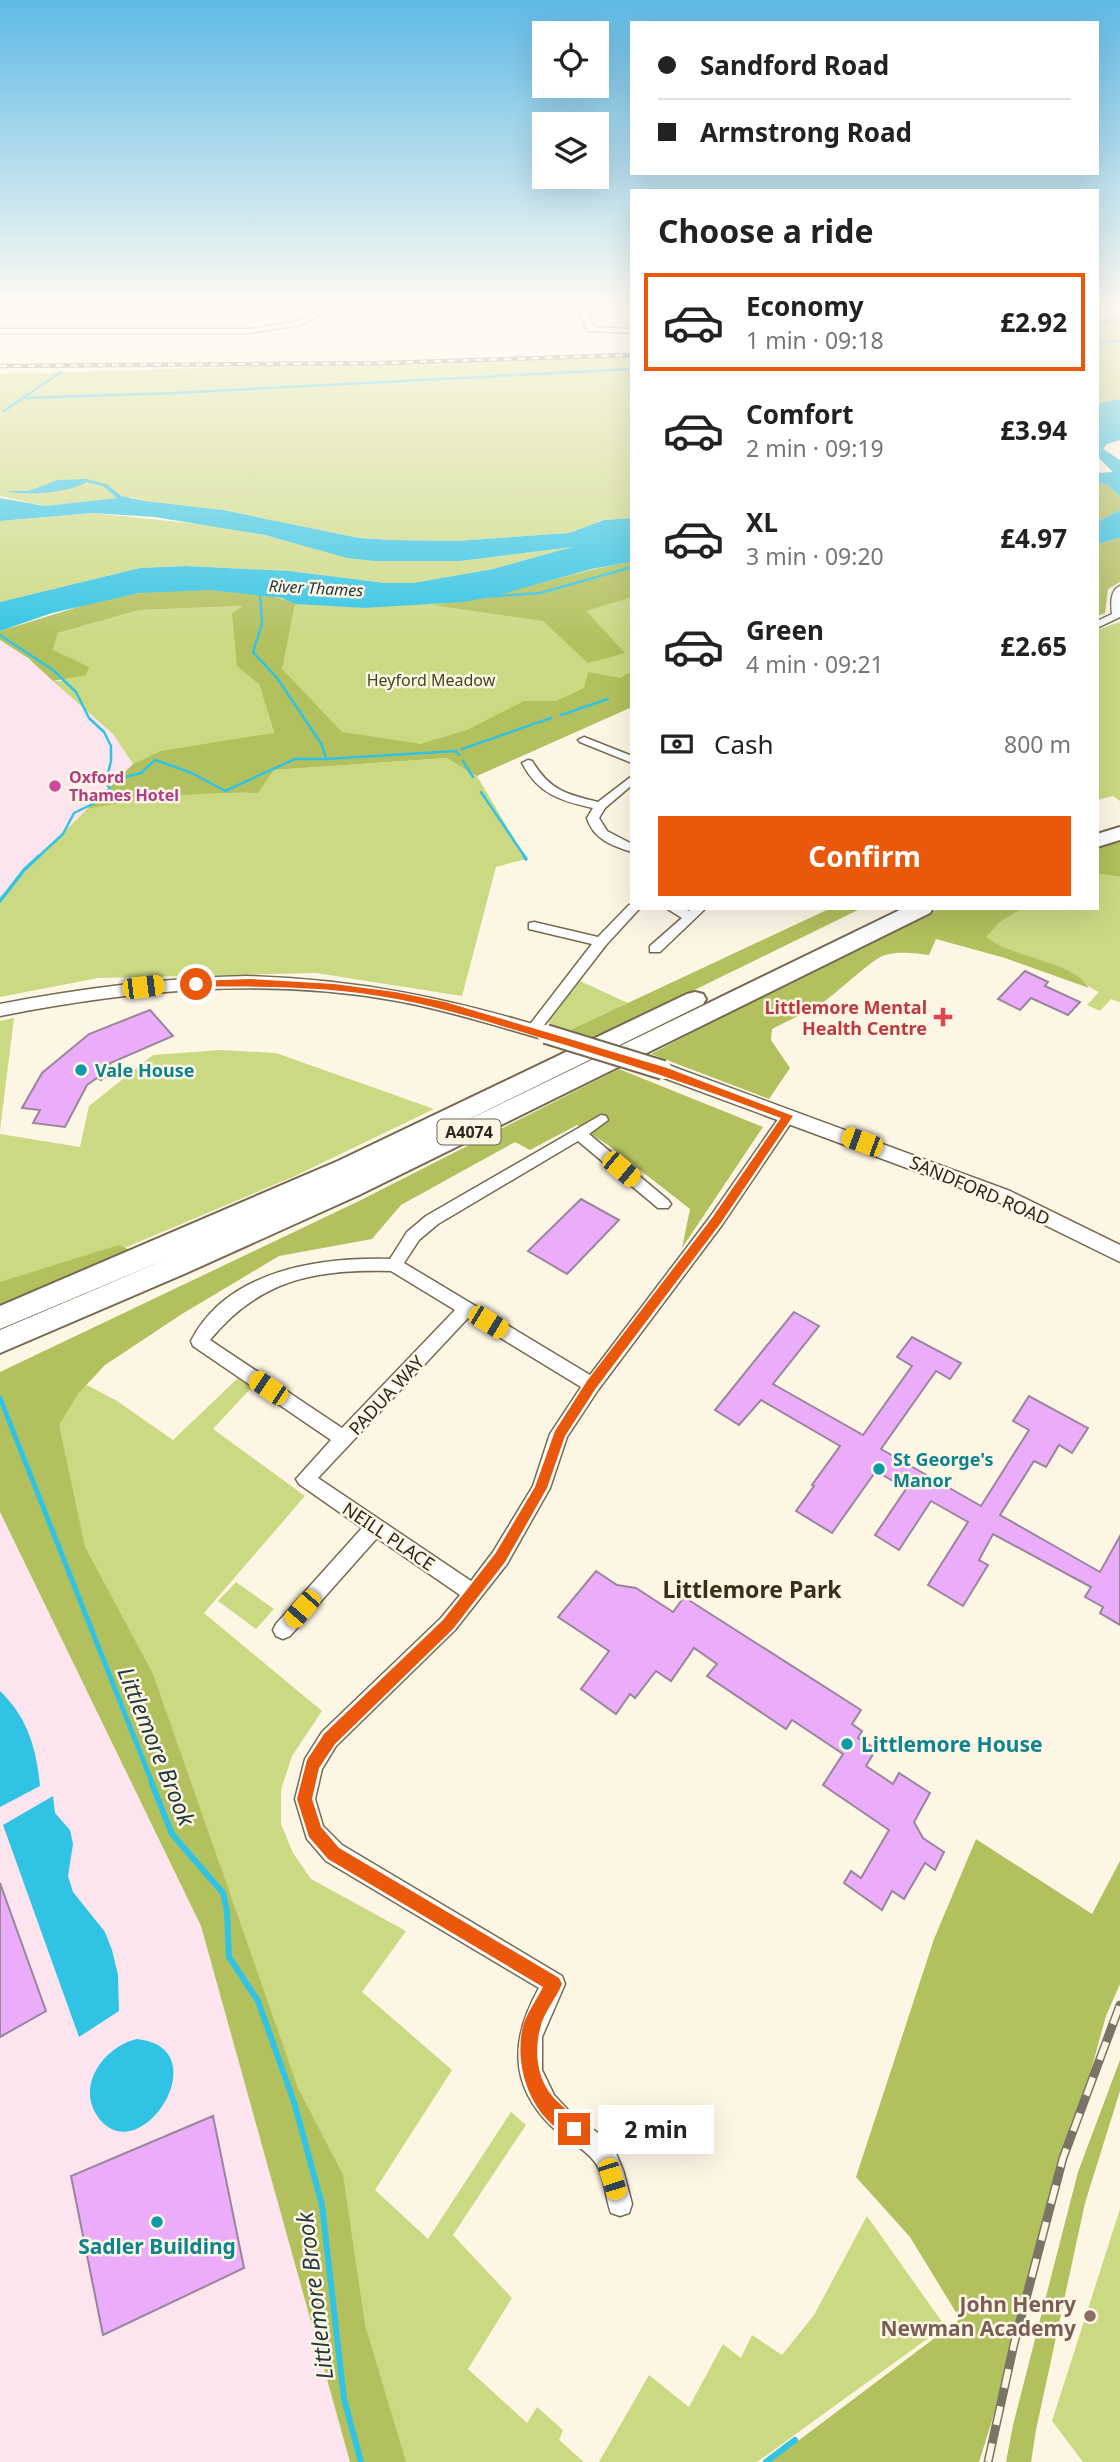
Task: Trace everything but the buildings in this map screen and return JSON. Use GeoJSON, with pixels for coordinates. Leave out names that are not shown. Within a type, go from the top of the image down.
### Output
{"type":"FeatureCollection","features":[{"type":"Feature","properties":{"kind":"main road"},"geometry":{"type":"LineString","coordinates":[[1099,824],[1120,817]]}},
{"type":"Feature","properties":{"kind":"main road"},"geometry":{"type":"LineString","coordinates":[[1099,840],[1120,833]]}},
{"type":"Feature","properties":{"kind":"main road","name":"A4074"},"geometry":{"type":"LineString","coordinates":[[2,1333],[181,1242],[347,1168],[878,910]]}},
{"type":"Feature","properties":{"kind":"main road","name":"A4074"},"geometry":{"type":"LineString","coordinates":[[2,1333],[350,1188],[918,910]]}},
{"type":"Feature","properties":{"kind":"street"},"geometry":{"type":"LineString","coordinates":[[1099,624],[1117,615],[1116,600],[1120,589]]}},
{"type":"Feature","properties":{"kind":"street"},"geometry":{"type":"LineString","coordinates":[[584,740],[630,759]]}},
{"type":"Feature","properties":{"kind":"street"},"geometry":{"type":"LineString","coordinates":[[528,764],[535,780],[545,788],[561,796],[600,806]]}},
{"type":"Feature","properties":{"kind":"street"},"geometry":{"type":"LineString","coordinates":[[630,781],[600,806],[593,818],[594,826],[604,836],[630,847]]}},
{"type":"Feature","properties":{"kind":"street"},"geometry":{"type":"LineString","coordinates":[[539,1032],[601,942],[632,910]]}},
{"type":"Feature","properties":{"kind":"street"},"geometry":{"type":"LineString","coordinates":[[655,949],[696,913]]}},
{"type":"Feature","properties":{"kind":"street"},"geometry":{"type":"LineString","coordinates":[[534,926],[601,942]]}},
{"type":"Feature","properties":{"kind":"street","name":"SANDFORD ROAD"},"geometry":{"type":"LineString","coordinates":[[0,1010],[168,984],[251,983],[334,987],[395,995],[539,1032],[663,1070],[1003,1196],[1120,1254]]}},
{"type":"Feature","properties":{"kind":"street"},"geometry":{"type":"LineString","coordinates":[[620,2204],[604,2154],[559,2117],[535,2089],[531,2077],[528,2051],[531,2027],[554,1984],[334,1853],[314,1832],[305,1799],[312,1766],[329,1739],[448,1624],[500,1558],[541,1488],[559,1434],[592,1385],[716,1221],[788,1116]]}},
{"type":"Feature","properties":{"kind":"street"},"geometry":{"type":"LineString","coordinates":[[394,1265],[413,1236],[432,1220],[601,1120]]}},
{"type":"Feature","properties":{"kind":"street"},"geometry":{"type":"LineString","coordinates":[[578,1133],[663,1204]]}},
{"type":"Feature","properties":{"kind":"street"},"geometry":{"type":"LineString","coordinates":[[344,1439],[199,1341],[213,1321],[235,1300],[276,1278],[314,1267],[356,1263],[394,1265],[592,1385]]}},
{"type":"Feature","properties":{"kind":"street","name":"PADUA WAY"},"geometry":{"type":"LineString","coordinates":[[305,1479],[467,1309]]}},
{"type":"Feature","properties":{"kind":"street","name":"NEILL PLACE"},"geometry":{"type":"LineString","coordinates":[[305,1479],[473,1593]]}},
{"type":"Feature","properties":{"kind":"street"},"geometry":{"type":"LineString","coordinates":[[283,1630],[375,1527]]}},
{"type":"Feature","properties":{"kind":"shaded area","name":"Oxford Thames Hotel"},"geometry":{"type":"Polygon","coordinates":[[[0,640],[28,658],[113,734],[133,764],[0,897],[0,640]]]}},
{"type":"Feature","properties":{"kind":"shaded area"},"geometry":{"type":"Polygon","coordinates":[[[0,1512],[201,1926],[350,2462],[0,2462],[0,1512]]]}},
{"type":"Feature","properties":{"kind":"green space"},"geometry":{"type":"Polygon","coordinates":[[[0,418],[630,418],[630,518],[603,520],[569,533],[456,541],[359,538],[223,510],[145,501],[132,497],[45,506],[0,496],[0,418]]]}},
{"type":"Feature","properties":{"kind":"green space"},"geometry":{"type":"Polygon","coordinates":[[[1099,483],[1107,485],[1120,496],[1120,510],[1099,521],[1099,483]]]}},
{"type":"Feature","properties":{"kind":"green space"},"geometry":{"type":"Polygon","coordinates":[[[94,513],[216,526],[284,539],[347,558],[374,561],[460,561],[572,547],[493,569],[413,583],[385,583],[289,571],[186,566],[140,568],[0,602],[0,521],[94,513]]]}},
{"type":"Feature","properties":{"kind":"green space"},"geometry":{"type":"Polygon","coordinates":[[[1120,538],[1120,582],[1108,589],[1105,613],[1099,615],[1099,543],[1120,538]]]}},
{"type":"Feature","properties":{"kind":"green space","name":"Heyford Meadow"},"geometry":{"type":"Polygon","coordinates":[[[630,562],[630,687],[397,757],[288,720],[269,597],[364,608],[630,562]]]}},
{"type":"Feature","properties":{"kind":"green space"},"geometry":{"type":"Polygon","coordinates":[[[630,562],[630,598],[586,611],[625,653],[588,663],[543,621],[432,605],[482,597],[630,562]]]}},
{"type":"Feature","properties":{"kind":"green space"},"geometry":{"type":"Polygon","coordinates":[[[218,590],[266,595],[295,604],[282,669],[342,732],[420,744],[467,730],[524,701],[556,701],[584,688],[588,672],[620,678],[630,672],[630,708],[477,776],[447,758],[274,770],[258,793],[172,796],[87,809],[133,764],[160,751],[274,733],[259,684],[237,666],[232,613],[243,606],[139,610],[58,633],[53,650],[89,667],[86,675],[53,681],[28,658],[0,640],[0,631],[91,603],[139,593],[218,590]]]}},
{"type":"Feature","properties":{"kind":"green space"},"geometry":{"type":"Polygon","coordinates":[[[244,606],[259,684],[274,734],[160,751],[133,764],[113,734],[53,681],[62,681],[53,650],[58,633],[139,610],[244,606]]]}},
{"type":"Feature","properties":{"kind":"green space"},"geometry":{"type":"Polygon","coordinates":[[[1120,622],[1120,801],[1113,796],[1099,800],[1099,629],[1120,622]]]}},
{"type":"Feature","properties":{"kind":"green space"},"geometry":{"type":"Polygon","coordinates":[[[448,758],[477,776],[526,859],[496,867],[462,996],[316,973],[98,978],[0,997],[0,897],[87,809],[155,796],[214,792],[258,793],[274,770],[448,758]]]}},
{"type":"Feature","properties":{"kind":"green space"},"geometry":{"type":"Polygon","coordinates":[[[1120,840],[1120,877],[1099,875],[1099,846],[1120,840]]]}},
{"type":"Feature","properties":{"kind":"green space"},"geometry":{"type":"Polygon","coordinates":[[[1099,875],[1120,877],[1120,1002],[1111,999],[1100,1011],[1087,1005],[1099,992],[1076,976],[1014,953],[985,937],[1000,922],[1020,910],[1099,910],[1099,875]]]}},
{"type":"Feature","properties":{"kind":"green space"},"geometry":{"type":"Polygon","coordinates":[[[827,910],[858,910],[594,1039],[568,1031],[827,910]]]}},
{"type":"Feature","properties":{"kind":"green space"},"geometry":{"type":"Polygon","coordinates":[[[936,910],[1020,910],[1000,922],[986,937],[1011,950],[1070,972],[1089,988],[1005,958],[936,939],[929,955],[901,953],[879,958],[825,1001],[772,1029],[771,1040],[790,1068],[769,1099],[651,1054],[849,951],[936,910]]]}},
{"type":"Feature","properties":{"kind":"green space"},"geometry":{"type":"Polygon","coordinates":[[[580,981],[628,1003],[568,1031],[549,1023],[580,981]]]}},
{"type":"Feature","properties":{"kind":"green space"},"geometry":{"type":"Polygon","coordinates":[[[14,1018],[0,1130],[0,1021],[14,1018]]]}},
{"type":"Feature","properties":{"kind":"green space"},"geometry":{"type":"Polygon","coordinates":[[[220,1050],[276,1053],[434,1109],[295,1176],[115,1252],[0,1295],[0,1134],[80,1147],[89,1106],[153,1055],[220,1050]]]}},
{"type":"Feature","properties":{"kind":"green space"},"geometry":{"type":"Polygon","coordinates":[[[619,1069],[763,1127],[682,1248],[690,1209],[608,1145],[577,1125],[530,1150],[515,1142],[401,1205],[372,1239],[279,1256],[182,1314],[105,1365],[78,1394],[59,1425],[85,1547],[153,1674],[298,2088],[343,2175],[365,2325],[406,2462],[350,2462],[201,1926],[0,1512],[0,1372],[359,1201],[619,1069]]]}},
{"type":"Feature","properties":{"kind":"green space"},"geometry":{"type":"Polygon","coordinates":[[[119,1245],[130,1250],[0,1306],[0,1282],[119,1245]]]}},
{"type":"Feature","properties":{"kind":"green space"},"geometry":{"type":"Polygon","coordinates":[[[238,1378],[253,1386],[213,1429],[305,1496],[204,1613],[322,1711],[292,1756],[281,1790],[281,1824],[293,1853],[311,1879],[406,1931],[362,1992],[452,2070],[375,2190],[428,2239],[511,2112],[526,2125],[453,2235],[512,2298],[468,2369],[527,2423],[537,2407],[563,2430],[559,2440],[584,2462],[390,2462],[334,2175],[28,1433],[87,1385],[117,1401],[173,1440],[238,1378]]]}},
{"type":"Feature","properties":{"kind":"green space"},"geometry":{"type":"Polygon","coordinates":[[[236,1582],[274,1609],[256,1629],[218,1601],[236,1582]]]}},
{"type":"Feature","properties":{"kind":"green space"},"geometry":{"type":"Polygon","coordinates":[[[976,1839],[1092,1914],[1120,1861],[1120,1984],[1106,2016],[1008,2370],[979,2462],[770,2462],[960,2319],[910,2237],[856,2177],[934,1939],[976,1839]]]}},
{"type":"Feature","properties":{"kind":"green space"},"geometry":{"type":"Polygon","coordinates":[[[1120,2060],[1120,2091],[1085,2203],[1031,2462],[1006,2462],[1013,2425],[1078,2172],[1120,2060]]]}},
{"type":"Feature","properties":{"kind":"green space"},"geometry":{"type":"Polygon","coordinates":[[[1120,2209],[1120,2462],[1083,2462],[1052,2421],[1120,2209]]]}},
{"type":"Feature","properties":{"kind":"green space"},"geometry":{"type":"Polygon","coordinates":[[[867,2216],[945,2326],[757,2462],[599,2462],[649,2375],[689,2407],[723,2344],[741,2358],[752,2335],[782,2355],[814,2315],[867,2216]]]}},
{"type":"Feature","properties":{"kind":"water"},"geometry":{"type":"Polygon","coordinates":[[[1099,418],[1120,418],[1120,440],[1107,444],[1103,449],[1120,460],[1120,496],[1107,485],[1099,483],[1099,473],[1113,472],[1099,458],[1099,418]]]}},
{"type":"Feature","properties":{"kind":"water","name":"River Thames"},"geometry":{"type":"Polygon","coordinates":[[[87,479],[108,485],[121,496],[223,510],[359,538],[456,541],[569,533],[604,520],[630,518],[630,562],[591,569],[491,597],[463,602],[364,608],[295,604],[282,598],[210,590],[139,593],[52,613],[0,631],[0,602],[140,568],[186,566],[289,571],[385,583],[413,583],[493,569],[572,547],[460,561],[374,561],[347,558],[265,535],[154,517],[93,513],[0,521],[0,498],[45,506],[117,498],[103,486],[87,482],[69,489],[47,492],[5,491],[28,491],[58,480],[87,479]]]}},
{"type":"Feature","properties":{"kind":"water"},"geometry":{"type":"Polygon","coordinates":[[[1120,510],[1120,538],[1099,543],[1099,521],[1120,510]]]}},
{"type":"Feature","properties":{"kind":"water"},"geometry":{"type":"Polygon","coordinates":[[[0,1691],[18,1712],[29,1734],[40,1786],[0,1807],[0,1691]]]}},
{"type":"Feature","properties":{"kind":"water"},"geometry":{"type":"Polygon","coordinates":[[[53,1796],[55,1813],[70,1830],[73,1844],[68,1876],[73,1892],[105,1932],[118,1975],[119,2011],[79,2037],[3,1825],[53,1796]]]}},
{"type":"Feature","properties":{"kind":"water"},"geometry":{"type":"Polygon","coordinates":[[[137,2039],[161,2047],[172,2063],[172,2083],[164,2103],[151,2120],[133,2130],[115,2130],[98,2117],[92,2105],[92,2080],[105,2058],[125,2043],[137,2039]]]}},
{"type":"Feature","properties":{"kind":"waterway"},"geometry":{"type":"LineString","coordinates":[[483,597],[540,593],[630,568]]}},
{"type":"Feature","properties":{"kind":"waterway","name":"Littlemore Brook"},"geometry":{"type":"LineString","coordinates":[[260,593],[262,624],[253,652],[277,678],[322,745],[326,759]]}},
{"type":"Feature","properties":{"kind":"waterway"},"geometry":{"type":"LineString","coordinates":[[0,635],[53,670],[76,692],[89,718],[104,732],[111,746],[111,761],[106,781]]}},
{"type":"Feature","properties":{"kind":"waterway"},"geometry":{"type":"LineString","coordinates":[[561,715],[608,699]]}},
{"type":"Feature","properties":{"kind":"waterway"},"geometry":{"type":"LineString","coordinates":[[462,749],[551,718]]}},
{"type":"Feature","properties":{"kind":"waterway"},"geometry":{"type":"LineString","coordinates":[[326,759],[456,751],[459,755]]}},
{"type":"Feature","properties":{"kind":"waterway","name":"Littlemore Brook"},"geometry":{"type":"LineString","coordinates":[[38,857],[63,834],[74,813],[113,794],[106,782],[141,773],[155,760],[192,773],[225,791],[295,759],[326,759]]}},
{"type":"Feature","properties":{"kind":"waterway"},"geometry":{"type":"LineString","coordinates":[[463,761],[473,777]]}},
{"type":"Feature","properties":{"kind":"waterway"},"geometry":{"type":"LineString","coordinates":[[481,792],[525,857]]}},
{"type":"Feature","properties":{"kind":"waterway","name":"Littlemore Brook"},"geometry":{"type":"LineString","coordinates":[[0,901],[24,870],[39,856]]}},
{"type":"Feature","properties":{"kind":"waterway","name":"Littlemore Brook"},"geometry":{"type":"LineString","coordinates":[[0,1398],[153,1785]]}},
{"type":"Feature","properties":{"kind":"waterway","name":"Littlemore Brook"},"geometry":{"type":"LineString","coordinates":[[152,1784],[172,1834],[223,1893],[227,1911],[229,1957],[258,2001],[294,2102],[322,2205],[344,2399],[361,2462]]}},
{"type":"Feature","properties":{"kind":"waterway"},"geometry":{"type":"LineString","coordinates":[[766,2462],[795,2440]]}},
{"type":"Feature","properties":{"kind":"railway"},"geometry":{"type":"LineString","coordinates":[[988,2462],[1014,2344],[1063,2158],[1120,2005]]}},
{"type":"Feature","properties":{"kind":"place","name":"Oxford Thames Hotel"},"geometry":{"type":"Point","coordinates":[55,786]}},
{"type":"Feature","properties":{"kind":"place","name":"Littlemore Mental Health Centre"},"geometry":{"type":"Point","coordinates":[943,1017]}},
{"type":"Feature","properties":{"kind":"place","name":"Vale House"},"geometry":{"type":"Point","coordinates":[81,1070]}},
{"type":"Feature","properties":{"kind":"place","name":"St George's Manor"},"geometry":{"type":"Point","coordinates":[879,1469]}},
{"type":"Feature","properties":{"kind":"place","name":"Littlemore House"},"geometry":{"type":"Point","coordinates":[847,1744]}},
{"type":"Feature","properties":{"kind":"place","name":"Sadler Building"},"geometry":{"type":"Point","coordinates":[157,2222]}},
{"type":"Feature","properties":{"kind":"place","name":"John Henry Newman Academy"},"geometry":{"type":"Point","coordinates":[1090,2316]}},
{"type":"Feature","properties":{"kind":"district","name":"Littlemore Park"},"geometry":{"type":"Point","coordinates":[752,1589]}},
{"type":"Feature","properties":{"kind":"route"},"geometry":{"type":"LineString","coordinates":[[196,984],[251,983],[334,987],[395,995],[445,1006],[663,1070],[788,1116],[716,1221],[592,1385],[559,1434],[541,1488],[500,1558],[448,1624],[329,1739],[312,1766],[305,1799],[314,1832],[334,1853],[554,1984],[531,2027],[529,2064],[535,2089],[559,2117],[574,2129]]}}]}
